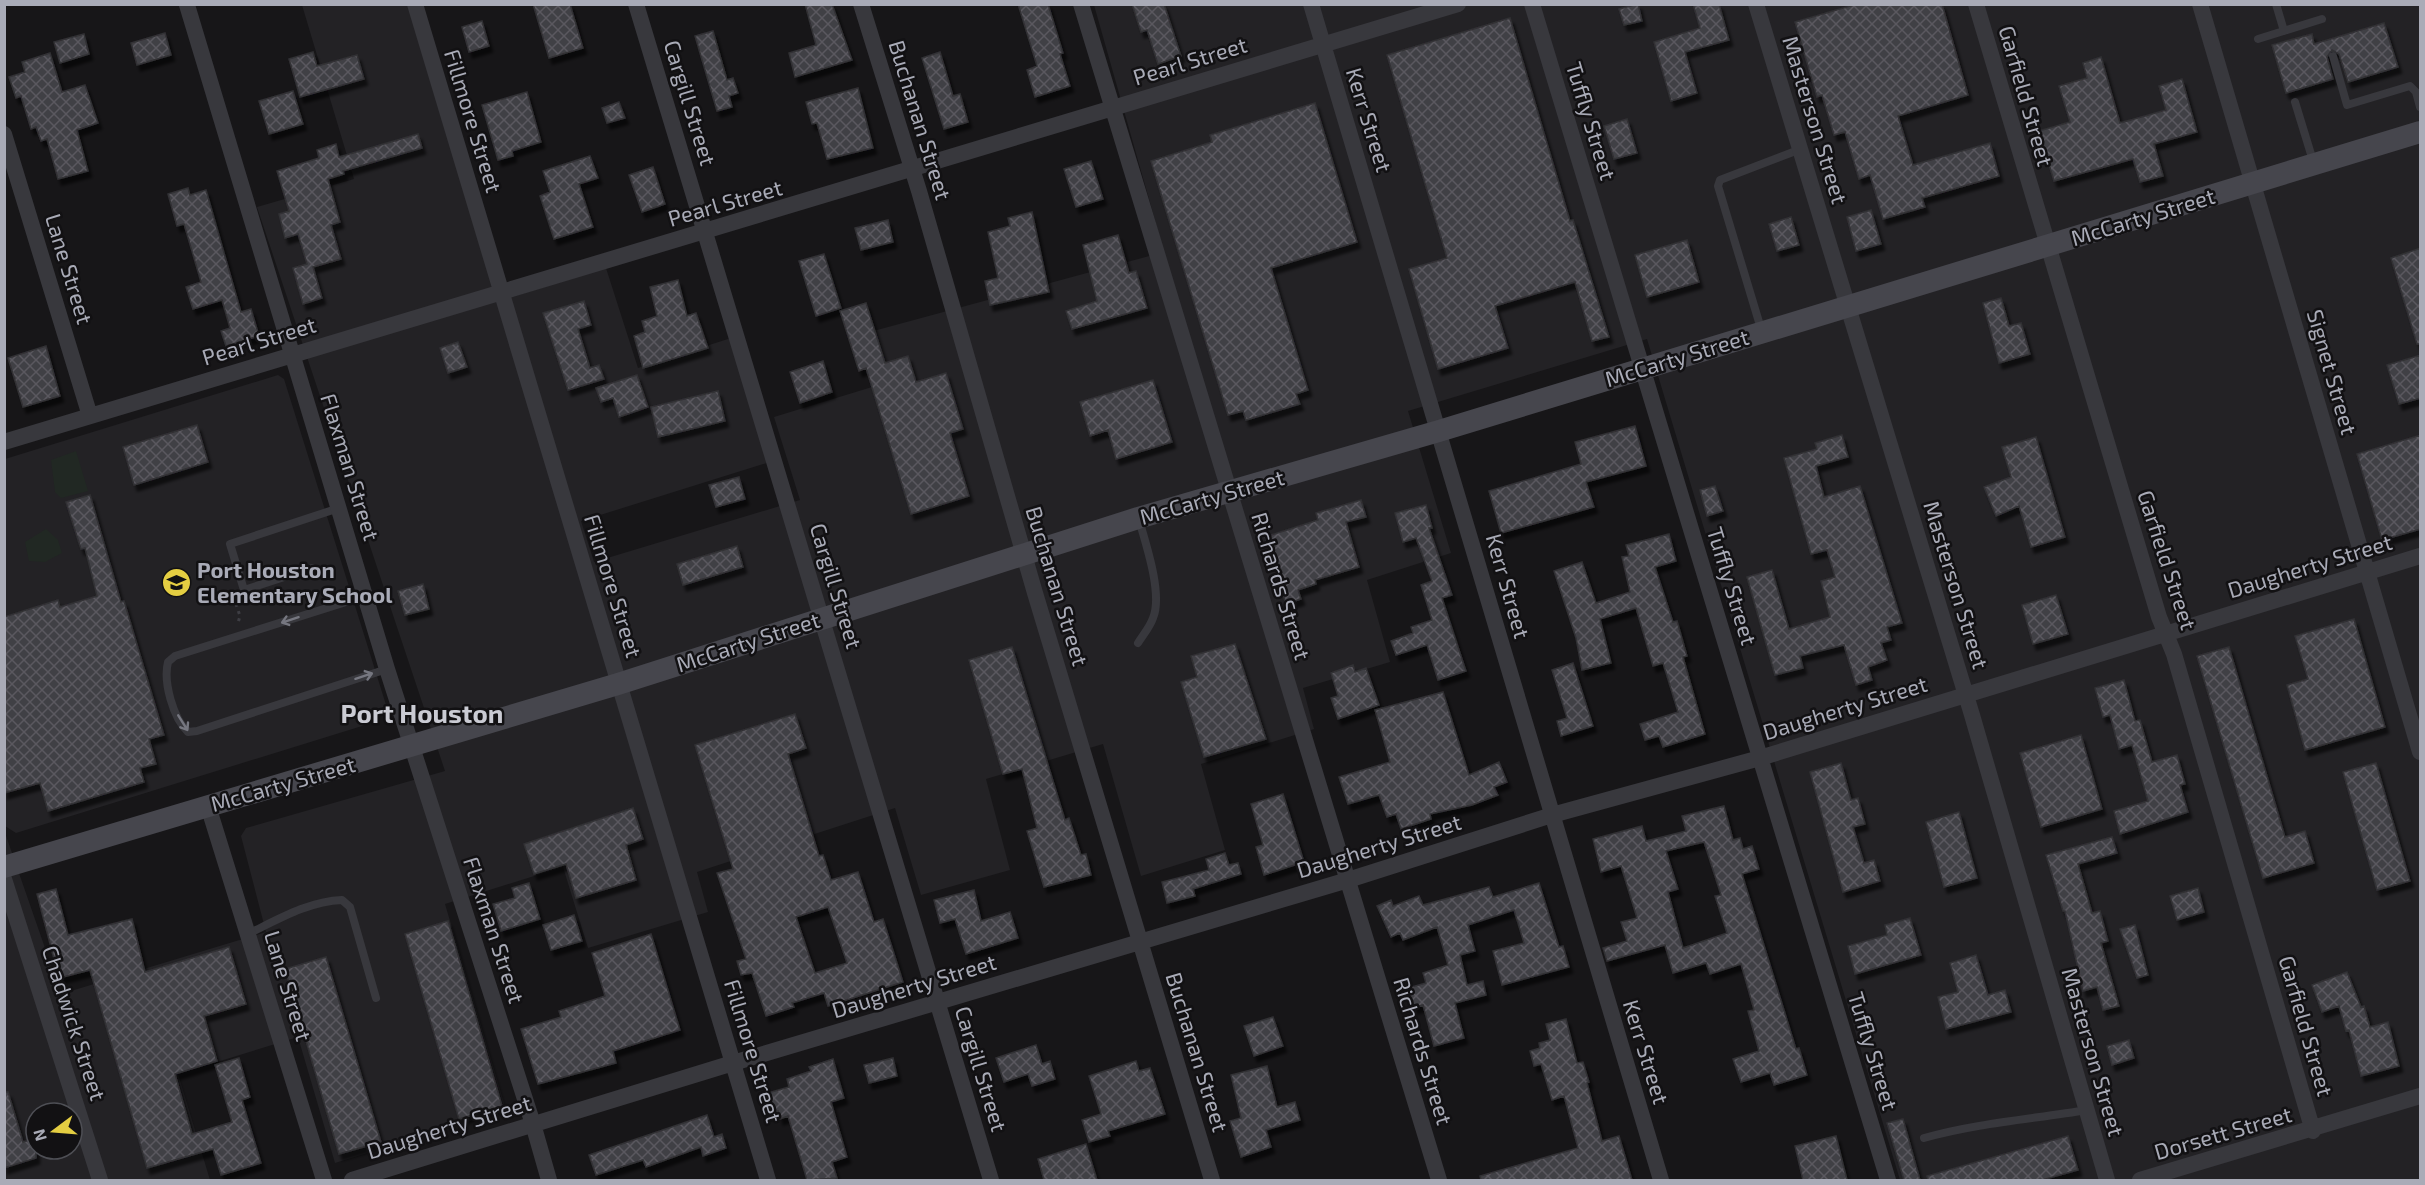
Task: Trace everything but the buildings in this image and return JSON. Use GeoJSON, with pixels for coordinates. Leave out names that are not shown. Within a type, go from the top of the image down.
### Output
{"type":"FeatureCollection","features":[{"type":"Feature","properties":{"kind":"main road","name":"McCarty Street"},"geometry":{"type":"LineString","coordinates":[[4,867],[618,684],[1138,518],[1439,431],[2421,132]]}},
{"type":"Feature","properties":{"kind":"street","name":"Fillmore Street"},"geometry":{"type":"LineString","coordinates":[[415,4],[768,1180]]}},
{"type":"Feature","properties":{"kind":"street","name":"Cargill Street"},"geometry":{"type":"LineString","coordinates":[[636,4],[991,1180]]}},
{"type":"Feature","properties":{"kind":"street","name":"Buchanan Street"},"geometry":{"type":"LineString","coordinates":[[861,4],[913,171],[1024,553],[1212,1180]]}},
{"type":"Feature","properties":{"kind":"street","name":"Richards Street"},"geometry":{"type":"LineString","coordinates":[[1082,4],[1438,1180]]}},
{"type":"Feature","properties":{"kind":"street","name":"Kerr Street"},"geometry":{"type":"LineString","coordinates":[[1311,4],[1661,1180]]}},
{"type":"Feature","properties":{"kind":"street","name":"Pearl Street"},"geometry":{"type":"LineString","coordinates":[[4,442],[913,171],[1112,108],[1458,4]]}},
{"type":"Feature","properties":{"kind":"street","name":"Tuffly Street"},"geometry":{"type":"LineString","coordinates":[[1532,4],[1888,1180]]}},
{"type":"Feature","properties":{"kind":"street","name":"Garfield Street"},"geometry":{"type":"LineString","coordinates":[[1976,4],[2159,617],[2166,632],[2313,1131]]}},
{"type":"Feature","properties":{"kind":"street","name":"Signet Street"},"geometry":{"type":"LineString","coordinates":[[2200,4],[2421,752]]}},
{"type":"Feature","properties":{"kind":"street","name":"Flaxman Street"},"geometry":{"type":"LineString","coordinates":[[187,5],[387,669],[549,1180]]}},
{"type":"Feature","properties":{"kind":"street","name":"Masterson Street"},"geometry":{"type":"LineString","coordinates":[[1756,5],[1965,695],[2107,1180]]}},
{"type":"Feature","properties":{"kind":"street","name":"Lane Street"},"geometry":{"type":"LineString","coordinates":[[4,134],[90,416]]}},
{"type":"Feature","properties":{"kind":"street","name":"Daugherty Street"},"geometry":{"type":"LineString","coordinates":[[352,1180],[733,1063],[1348,880],[1552,815],[1760,758],[2166,632],[2421,556]]}},
{"type":"Feature","properties":{"kind":"street","name":"Lane Street"},"geometry":{"type":"LineString","coordinates":[[208,806],[324,1180]]}},
{"type":"Feature","properties":{"kind":"street","name":"Chadwick Street"},"geometry":{"type":"LineString","coordinates":[[4,879],[7,898],[100,1180]]}},
{"type":"Feature","properties":{"kind":"street","name":"Dorsett Street"},"geometry":{"type":"LineString","coordinates":[[2140,1180],[2313,1131],[2421,1096]]}},
{"type":"Feature","properties":{"kind":"lane"},"geometry":{"type":"LineString","coordinates":[[2276,4],[2284,31]]}},
{"type":"Feature","properties":{"kind":"lane"},"geometry":{"type":"LineString","coordinates":[[2258,39],[2322,19]]}},
{"type":"Feature","properties":{"kind":"lane"},"geometry":{"type":"LineString","coordinates":[[2333,56],[2347,105],[2410,86],[2416,92],[2421,107]]}},
{"type":"Feature","properties":{"kind":"lane"},"geometry":{"type":"LineString","coordinates":[[2295,102],[2314,164]]}},
{"type":"Feature","properties":{"kind":"lane"},"geometry":{"type":"LineString","coordinates":[[1762,332],[1718,186],[1720,180],[1801,149]]}},
{"type":"Feature","properties":{"kind":"lane"},"geometry":{"type":"LineString","coordinates":[[312,568],[244,590],[230,544],[339,508]]}},
{"type":"Feature","properties":{"kind":"lane"},"geometry":{"type":"LineString","coordinates":[[1138,518],[1150,560],[1155,601],[1154,616],[1138,642]]}},
{"type":"Feature","properties":{"kind":"lane"},"geometry":{"type":"LineString","coordinates":[[366,596],[176,656],[168,662],[167,684],[181,726],[188,732],[197,732],[387,669]]}},
{"type":"Feature","properties":{"kind":"lane"},"geometry":{"type":"LineString","coordinates":[[248,934],[302,909],[330,900],[342,900],[350,907],[376,998]]}},
{"type":"Feature","properties":{"kind":"lane"},"geometry":{"type":"LineString","coordinates":[[1924,1138],[1959,1128],[1994,1125],[2087,1110]]}},
{"type":"Feature","properties":{"kind":"shaded area"},"geometry":{"type":"Polygon","coordinates":[[[302,5],[422,5],[509,298],[606,268],[638,368],[731,338],[770,462],[581,521],[594,562],[800,500],[774,417],[872,387],[855,336],[1164,252],[1094,5],[2420,5],[2420,1180],[1900,1180],[1647,339],[1408,411],[1451,553],[1367,580],[1390,662],[1303,688],[1314,729],[1201,764],[1225,850],[1141,876],[1103,744],[986,779],[1010,870],[921,895],[895,808],[697,872],[708,912],[588,948],[563,867],[445,904],[506,1110],[335,1163],[298,1037],[178,1074],[210,1180],[5,1180],[4,830],[61,994],[266,932],[241,836],[246,828],[445,771],[257,207],[354,179],[302,5]]]}},
{"type":"Feature","properties":{"kind":"shaded area","name":"Port Houston Elementary School"},"geometry":{"type":"Polygon","coordinates":[[[278,375],[284,379],[387,708],[375,722],[16,833],[5,826],[5,459],[278,375]]]}},
{"type":"Feature","properties":{"kind":"shaded area"},"geometry":{"type":"Polygon","coordinates":[[[76,451],[88,491],[61,498],[55,492],[51,460],[76,451]]]}},
{"type":"Feature","properties":{"kind":"shaded area"},"geometry":{"type":"Polygon","coordinates":[[[46,529],[58,540],[62,553],[45,562],[29,561],[25,542],[46,529]]]}},
{"type":"Feature","properties":{"kind":"place","name":"Port Houston Elementary School"},"geometry":{"type":"Point","coordinates":[176,583]}},
{"type":"Feature","properties":{"kind":"district","name":"Port Houston"},"geometry":{"type":"Point","coordinates":[422,714]}}]}
